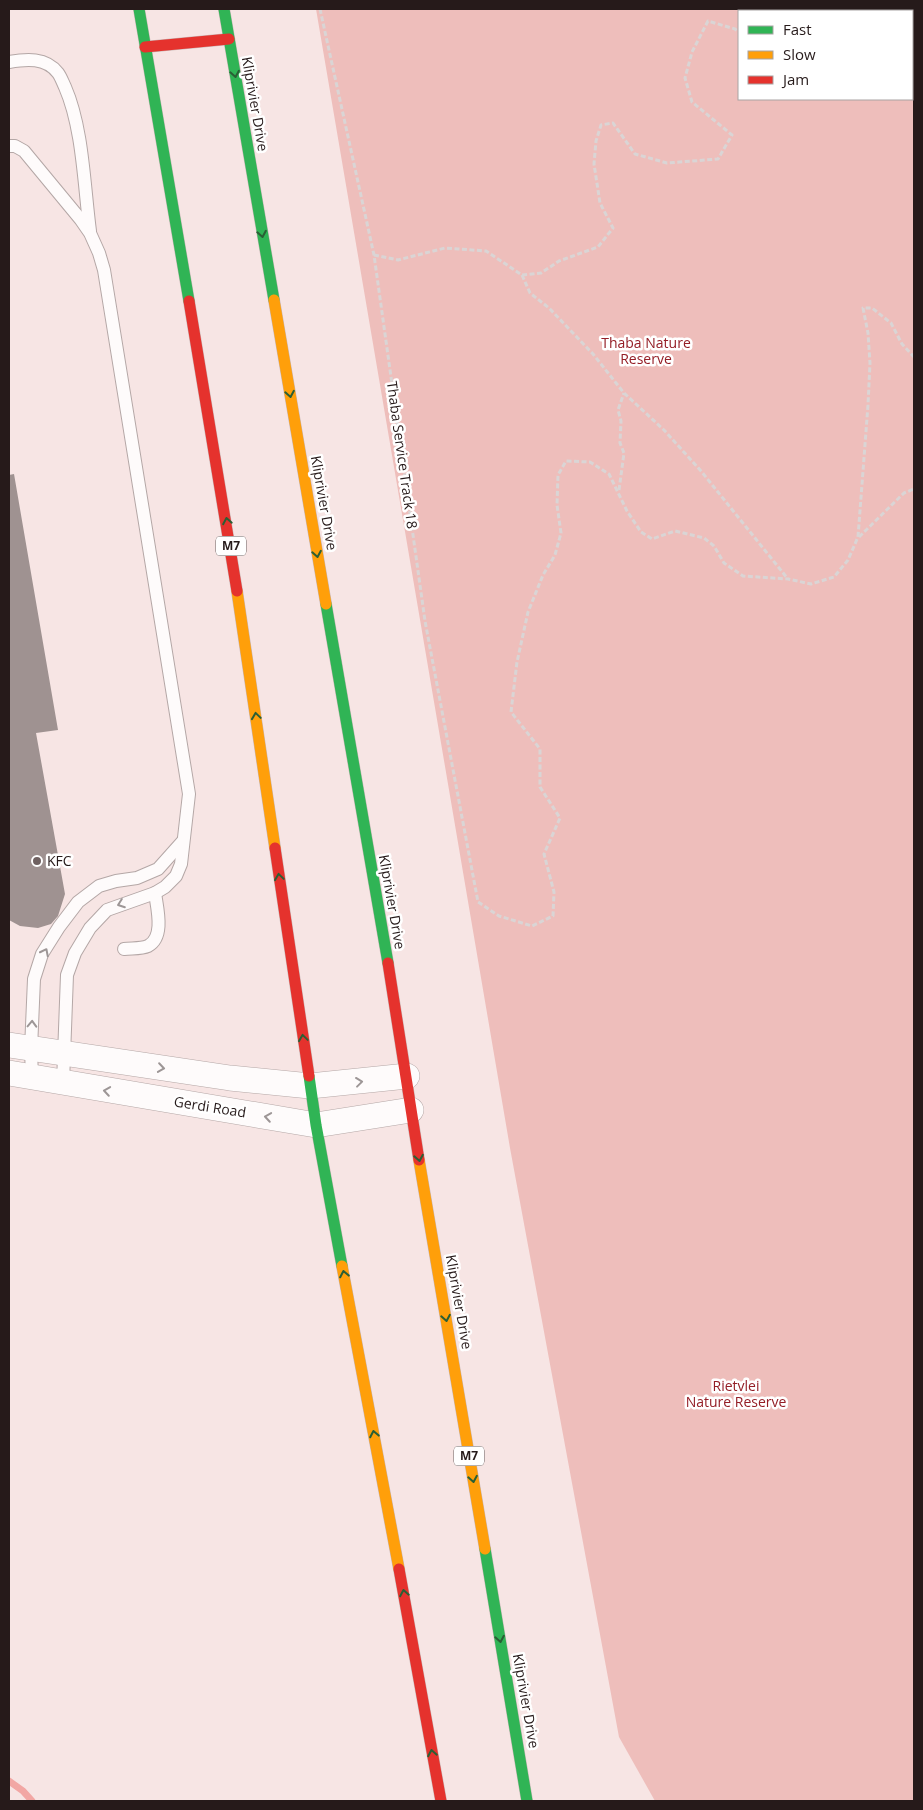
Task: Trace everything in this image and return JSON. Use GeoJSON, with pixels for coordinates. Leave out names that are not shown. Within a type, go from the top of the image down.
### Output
{"type":"FeatureCollection","features":[{"type":"Feature","properties":{"kind":"main road","name":"M7"},"geometry":{"type":"LineString","coordinates":[[139,9],[229,533],[316,1125],[441,1801]]}},
{"type":"Feature","properties":{"kind":"main road","name":"Kliprivier Drive"},"geometry":{"type":"LineString","coordinates":[[224,9],[407,1076],[411,1110],[527,1801]]}},
{"type":"Feature","properties":{"kind":"main road"},"geometry":{"type":"LineString","coordinates":[[145,47],[229,39]]}},
{"type":"Feature","properties":{"kind":"street"},"geometry":{"type":"LineString","coordinates":[[20,1047],[230,1078],[310,1086],[407,1076]]}},
{"type":"Feature","properties":{"kind":"street","name":"Gerdi Road"},"geometry":{"type":"LineString","coordinates":[[20,1075],[316,1125],[411,1110]]}},
{"type":"Feature","properties":{"kind":"lane"},"geometry":{"type":"LineString","coordinates":[[9,62],[24,59],[41,61],[58,73],[67,92],[75,119],[90,234]]}},
{"type":"Feature","properties":{"kind":"lane"},"geometry":{"type":"LineString","coordinates":[[9,146],[15,146],[24,151],[81,220],[99,253],[104,270],[189,794],[185,839],[181,864],[176,876],[165,887],[155,893],[106,910],[90,928],[75,953],[67,975],[63,1083]]}},
{"type":"Feature","properties":{"kind":"lane"},"geometry":{"type":"LineString","coordinates":[[20,1075],[20,1047],[34,979],[42,954],[58,928],[78,902],[99,886],[137,878],[158,869],[185,839]]}},
{"type":"Feature","properties":{"kind":"lane"},"geometry":{"type":"LineString","coordinates":[[124,949],[141,948],[149,945],[156,939],[158,931],[155,893]]}},
{"type":"Feature","properties":{"kind":"path","name":"Thaba Service Track 18"},"geometry":{"type":"LineString","coordinates":[[320,9],[374,255],[425,621],[478,902],[499,916],[532,926],[553,916],[554,892],[544,854],[560,818],[540,787],[540,749],[511,712],[517,662],[528,612],[543,575],[555,555],[561,534],[557,505],[558,475],[562,468],[566,462],[590,462],[609,474],[619,492]]}},
{"type":"Feature","properties":{"kind":"path"},"geometry":{"type":"LineString","coordinates":[[522,275],[541,273],[559,261],[598,246],[614,228],[600,203],[594,164],[596,141],[601,125],[613,123],[635,154],[667,163],[718,159],[732,135],[692,102],[685,78],[692,52],[708,21],[738,31]]}},
{"type":"Feature","properties":{"kind":"path"},"geometry":{"type":"LineString","coordinates":[[374,255],[398,260],[445,248],[486,251],[522,275],[530,293],[549,308],[593,354],[624,393],[664,430],[701,470],[788,579]]}},
{"type":"Feature","properties":{"kind":"path"},"geometry":{"type":"LineString","coordinates":[[624,393],[618,410],[621,420],[620,443],[624,453],[619,492],[627,511],[641,532],[652,539],[675,531],[704,538],[714,546],[724,563],[743,576],[788,579],[811,584],[834,578],[848,560],[858,537],[870,363],[868,333],[863,308],[872,308],[891,322],[902,344],[914,357]]}},
{"type":"Feature","properties":{"kind":"path"},"geometry":{"type":"LineString","coordinates":[[858,537],[904,493],[914,489]]}},
{"type":"Feature","properties":{"kind":"green space","name":"Thaba Nature Reserve"},"geometry":{"type":"Polygon","coordinates":[[[316,9],[914,9],[914,1801],[655,1801],[619,1737],[510,1148],[316,9]]]}},
{"type":"Feature","properties":{"kind":"building"},"geometry":{"type":"Polygon","coordinates":[[[14,474],[58,730],[36,733],[65,894],[58,916],[51,924],[38,928],[20,926],[9,920],[9,475],[14,474]]]}},
{"type":"Feature","properties":{"kind":"waterway"},"geometry":{"type":"LineString","coordinates":[[9,1781],[23,1791],[32,1801]]}},
{"type":"Feature","properties":{"kind":"traffic: fast"},"geometry":{"type":"LineString","coordinates":[[139,9],[189,301]]}},
{"type":"Feature","properties":{"kind":"traffic: fast"},"geometry":{"type":"LineString","coordinates":[[224,9],[274,300]]}},
{"type":"Feature","properties":{"kind":"traffic: fast"},"geometry":{"type":"LineString","coordinates":[[326,604],[388,963]]}},
{"type":"Feature","properties":{"kind":"traffic: fast"},"geometry":{"type":"LineString","coordinates":[[309,1076],[342,1266]]}},
{"type":"Feature","properties":{"kind":"traffic: fast"},"geometry":{"type":"LineString","coordinates":[[485,1549],[527,1801]]}},
{"type":"Feature","properties":{"kind":"traffic: slow"},"geometry":{"type":"LineString","coordinates":[[274,300],[326,604]]}},
{"type":"Feature","properties":{"kind":"traffic: slow"},"geometry":{"type":"LineString","coordinates":[[237,591],[275,848]]}},
{"type":"Feature","properties":{"kind":"traffic: slow"},"geometry":{"type":"LineString","coordinates":[[419,1160],[485,1549]]}},
{"type":"Feature","properties":{"kind":"traffic: slow"},"geometry":{"type":"LineString","coordinates":[[342,1266],[399,1569]]}},
{"type":"Feature","properties":{"kind":"traffic: jam"},"geometry":{"type":"LineString","coordinates":[[145,47],[229,39]]}},
{"type":"Feature","properties":{"kind":"traffic: jam"},"geometry":{"type":"LineString","coordinates":[[189,301],[237,591]]}},
{"type":"Feature","properties":{"kind":"traffic: jam"},"geometry":{"type":"LineString","coordinates":[[275,848],[309,1076]]}},
{"type":"Feature","properties":{"kind":"traffic: jam"},"geometry":{"type":"LineString","coordinates":[[388,963],[419,1160]]}},
{"type":"Feature","properties":{"kind":"traffic: jam"},"geometry":{"type":"LineString","coordinates":[[399,1569],[441,1801]]}},
{"type":"Feature","properties":{"kind":"place","name":"KFC"},"geometry":{"type":"Point","coordinates":[37,861]}},
{"type":"Feature","properties":{"kind":"park label","name":"Rietvlei Nature Reserve"},"geometry":{"type":"Point","coordinates":[736,1394]}}]}
